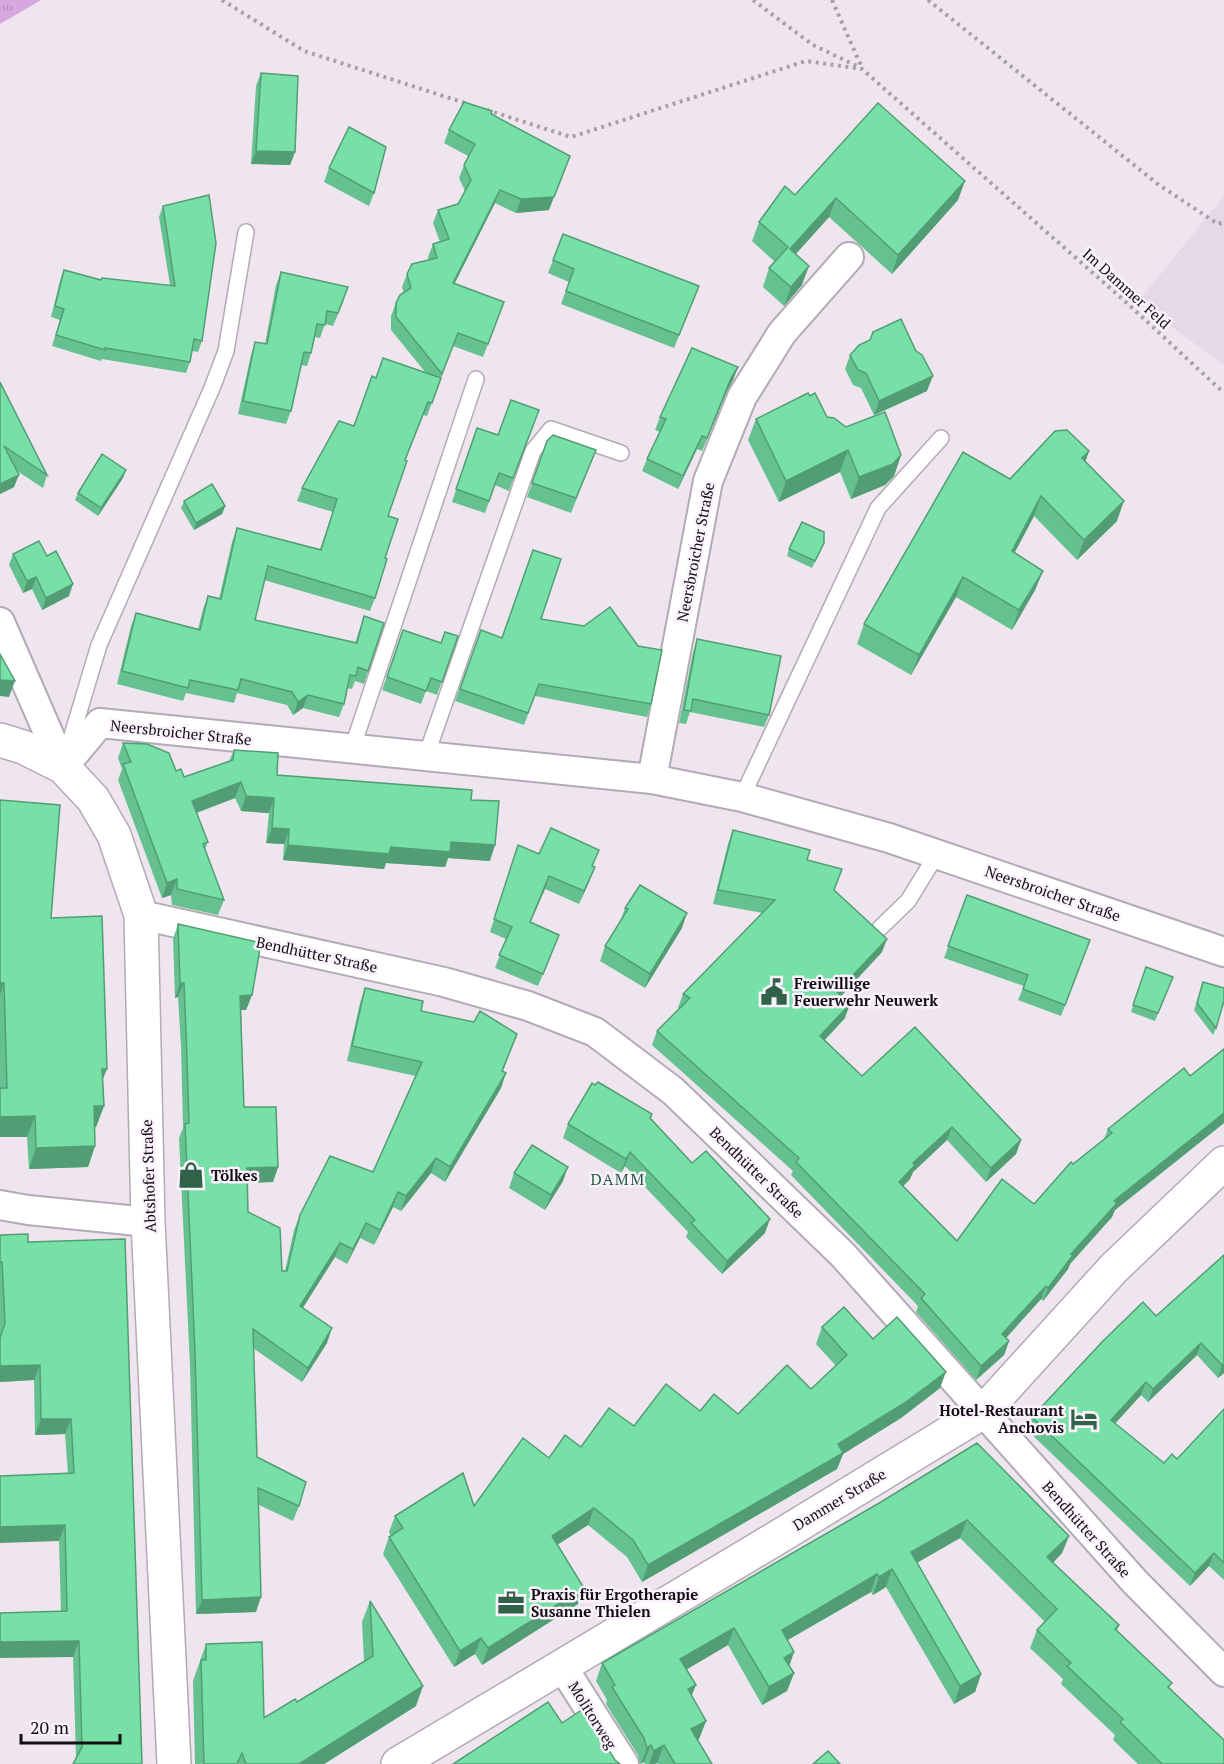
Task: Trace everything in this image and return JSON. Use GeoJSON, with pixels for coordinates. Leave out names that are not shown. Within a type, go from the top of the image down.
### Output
{"type":"FeatureCollection","features":[{"type":"Feature","properties":{"kind":"street","name":"Neersbroicher Straße"},"geometry":{"type":"LineString","coordinates":[[652,779],[708,481],[742,396],[782,333],[849,257]]}},
{"type":"Feature","properties":{"kind":"street","name":"Abtshofer Straße"},"geometry":{"type":"LineString","coordinates":[[0,622],[63,767],[93,799],[114,835],[141,915],[148,1222],[174,1764]]}},
{"type":"Feature","properties":{"kind":"street","name":"Neersbroicher Straße"},"geometry":{"type":"LineString","coordinates":[[63,767],[100,723],[652,779],[742,797],[889,838],[1224,952]]}},
{"type":"Feature","properties":{"kind":"street"},"geometry":{"type":"LineString","coordinates":[[0,740],[23,747],[63,767]]}},
{"type":"Feature","properties":{"kind":"street","name":"Bendhütter Straße"},"geometry":{"type":"LineString","coordinates":[[141,915],[444,982],[528,1006],[595,1032],[673,1091],[834,1246],[1135,1582],[1224,1672]]}},
{"type":"Feature","properties":{"kind":"street","name":"Dammer Straße"},"geometry":{"type":"LineString","coordinates":[[399,1764],[982,1412],[1114,1268],[1224,1164]]}},
{"type":"Feature","properties":{"kind":"street"},"geometry":{"type":"LineString","coordinates":[[0,1205],[148,1222]]}},
{"type":"Feature","properties":{"kind":"street","name":"Molitorweg"},"geometry":{"type":"LineString","coordinates":[[562,1666],[624,1764]]}},
{"type":"Feature","properties":{"kind":"lane"},"geometry":{"type":"LineString","coordinates":[[63,767],[99,645],[212,388],[226,351],[246,232]]}},
{"type":"Feature","properties":{"kind":"lane"},"geometry":{"type":"LineString","coordinates":[[352,749],[476,379]]}},
{"type":"Feature","properties":{"kind":"lane"},"geometry":{"type":"LineString","coordinates":[[426,756],[532,451],[551,429],[621,453]]}},
{"type":"Feature","properties":{"kind":"lane"},"geometry":{"type":"LineString","coordinates":[[742,797],[878,508],[941,438]]}},
{"type":"Feature","properties":{"kind":"lane"},"geometry":{"type":"LineString","coordinates":[[880,928],[908,901],[937,854]]}},
{"type":"Feature","properties":{"kind":"path"},"geometry":{"type":"LineString","coordinates":[[222,0],[304,51],[471,105]]}},
{"type":"Feature","properties":{"kind":"path"},"geometry":{"type":"LineString","coordinates":[[753,0],[813,45],[862,69]]}},
{"type":"Feature","properties":{"kind":"path"},"geometry":{"type":"LineString","coordinates":[[832,0],[862,69]]}},
{"type":"Feature","properties":{"kind":"path"},"geometry":{"type":"LineString","coordinates":[[928,0],[1159,185],[1218,224],[1224,222]]}},
{"type":"Feature","properties":{"kind":"path"},"geometry":{"type":"LineString","coordinates":[[482,109],[571,137],[806,61],[862,69]]}},
{"type":"Feature","properties":{"kind":"path","name":"Im Dammer Feld"},"geometry":{"type":"LineString","coordinates":[[862,69],[1013,201],[1224,393]]}},
{"type":"Feature","properties":{"kind":"shaded area"},"geometry":{"type":"Polygon","coordinates":[[[1224,196],[1224,365],[1138,302],[1224,196]]]}},
{"type":"Feature","properties":{"kind":"green space"},"geometry":{"type":"Polygon","coordinates":[[[0,0],[41,0],[0,24],[0,0]]]}},
{"type":"Feature","properties":{"kind":"building"},"geometry":{"type":"Polygon","coordinates":[[[261,73],[298,76],[295,152],[256,151],[261,73]]]}},
{"type":"Feature","properties":{"kind":"building"},"geometry":{"type":"Polygon","coordinates":[[[464,102],[492,111],[491,114],[570,156],[554,197],[521,199],[500,190],[453,283],[504,302],[488,344],[458,333],[442,374],[396,317],[396,303],[400,295],[411,288],[407,274],[412,264],[437,258],[433,244],[449,239],[438,210],[458,204],[471,180],[464,165],[475,144],[449,130],[464,102]]]}},
{"type":"Feature","properties":{"kind":"building"},"geometry":{"type":"Polygon","coordinates":[[[878,103],[965,181],[898,255],[836,198],[790,249],[809,266],[791,287],[769,268],[788,247],[759,222],[785,186],[795,195],[878,103]]]}},
{"type":"Feature","properties":{"kind":"building"},"geometry":{"type":"Polygon","coordinates":[[[349,127],[386,147],[374,193],[329,168],[349,127]]]}},
{"type":"Feature","properties":{"kind":"building"},"geometry":{"type":"Polygon","coordinates":[[[209,195],[216,243],[202,341],[194,339],[190,362],[105,348],[105,350],[56,335],[64,309],[55,306],[64,270],[101,280],[102,278],[175,286],[163,206],[209,195]]]}},
{"type":"Feature","properties":{"kind":"building"},"geometry":{"type":"Polygon","coordinates":[[[563,234],[699,286],[679,335],[566,291],[574,269],[553,260],[563,234]]]}},
{"type":"Feature","properties":{"kind":"building"},"geometry":{"type":"Polygon","coordinates":[[[281,272],[348,287],[338,313],[327,311],[325,325],[317,324],[311,353],[304,352],[291,411],[243,401],[255,342],[267,344],[281,272]]]}},
{"type":"Feature","properties":{"kind":"building"},"geometry":{"type":"Polygon","coordinates":[[[901,319],[916,351],[922,355],[933,376],[879,401],[866,373],[858,370],[850,355],[859,345],[870,340],[873,332],[901,319]]]}},
{"type":"Feature","properties":{"kind":"building"},"geometry":{"type":"Polygon","coordinates":[[[692,348],[738,367],[731,378],[707,438],[702,436],[683,476],[647,459],[666,419],[660,417],[692,348]]]}},
{"type":"Feature","properties":{"kind":"building"},"geometry":{"type":"Polygon","coordinates":[[[383,358],[441,378],[432,403],[428,402],[405,460],[407,461],[388,516],[398,519],[375,598],[268,566],[255,620],[357,643],[364,616],[384,623],[368,671],[358,667],[356,676],[350,675],[344,704],[308,695],[298,702],[292,692],[241,679],[238,690],[190,680],[188,688],[122,671],[136,613],[200,630],[208,596],[221,599],[237,528],[321,550],[337,499],[302,488],[339,421],[354,426],[372,376],[376,378],[383,358]]]}},
{"type":"Feature","properties":{"kind":"building"},"geometry":{"type":"Polygon","coordinates":[[[0,382],[47,475],[4,446],[19,475],[0,484],[0,382]]]}},
{"type":"Feature","properties":{"kind":"building"},"geometry":{"type":"Polygon","coordinates":[[[808,393],[810,396],[815,393],[827,417],[834,418],[846,427],[885,412],[901,455],[893,464],[859,477],[848,450],[786,481],[756,419],[808,393]]]}},
{"type":"Feature","properties":{"kind":"building"},"geometry":{"type":"Polygon","coordinates":[[[511,400],[539,410],[513,478],[499,473],[489,501],[456,489],[477,428],[498,435],[511,400]]]}},
{"type":"Feature","properties":{"kind":"building"},"geometry":{"type":"Polygon","coordinates":[[[1067,430],[1089,451],[1082,458],[1124,501],[1084,540],[1041,496],[1012,551],[1043,571],[1019,610],[963,577],[919,655],[864,624],[963,452],[1010,479],[1055,431],[1067,430]]]}},
{"type":"Feature","properties":{"kind":"building"},"geometry":{"type":"Polygon","coordinates":[[[553,435],[596,450],[576,498],[532,483],[547,441],[553,435]]]}},
{"type":"Feature","properties":{"kind":"building"},"geometry":{"type":"Polygon","coordinates":[[[102,454],[126,470],[101,508],[78,493],[102,454]]]}},
{"type":"Feature","properties":{"kind":"building"},"geometry":{"type":"Polygon","coordinates":[[[212,484],[225,506],[196,523],[184,501],[212,484]]]}},
{"type":"Feature","properties":{"kind":"building"},"geometry":{"type":"Polygon","coordinates":[[[802,522],[824,532],[824,543],[815,561],[789,549],[802,522]]]}},
{"type":"Feature","properties":{"kind":"building"},"geometry":{"type":"Polygon","coordinates":[[[39,541],[47,556],[56,551],[73,584],[46,598],[36,577],[27,581],[13,554],[39,541]]]}},
{"type":"Feature","properties":{"kind":"building"},"geometry":{"type":"Polygon","coordinates":[[[533,550],[561,559],[541,619],[584,626],[610,607],[638,646],[662,650],[651,704],[539,684],[528,713],[460,689],[481,630],[502,638],[533,550]]]}},
{"type":"Feature","properties":{"kind":"building"},"geometry":{"type":"Polygon","coordinates":[[[403,630],[441,643],[445,632],[458,636],[442,682],[431,678],[426,691],[387,677],[403,630]]]}},
{"type":"Feature","properties":{"kind":"building"},"geometry":{"type":"Polygon","coordinates":[[[697,639],[781,656],[769,715],[693,699],[691,711],[684,710],[697,639]]]}},
{"type":"Feature","properties":{"kind":"building"},"geometry":{"type":"Polygon","coordinates":[[[0,654],[15,681],[0,680],[0,654]]]}},
{"type":"Feature","properties":{"kind":"building"},"geometry":{"type":"Polygon","coordinates":[[[123,743],[147,744],[169,753],[176,771],[181,769],[184,777],[233,760],[234,750],[278,753],[277,775],[472,790],[471,800],[499,801],[495,845],[451,842],[450,852],[391,847],[389,854],[288,845],[289,829],[272,828],[274,798],[246,796],[241,782],[192,801],[208,842],[203,844],[224,900],[177,889],[177,879],[167,883],[123,764],[131,762],[123,743]]]}},
{"type":"Feature","properties":{"kind":"building"},"geometry":{"type":"Polygon","coordinates":[[[0,800],[60,805],[51,918],[102,916],[107,1069],[102,1069],[104,1106],[94,1106],[95,1146],[36,1148],[35,1116],[0,1117],[0,1088],[7,1088],[4,983],[0,983],[0,800]]]}},
{"type":"Feature","properties":{"kind":"building"},"geometry":{"type":"Polygon","coordinates":[[[551,828],[599,850],[592,866],[595,867],[584,891],[549,876],[530,922],[559,935],[543,974],[499,955],[512,927],[494,919],[518,845],[539,854],[551,828]]]}},
{"type":"Feature","properties":{"kind":"building"},"geometry":{"type":"Polygon","coordinates":[[[733,830],[810,850],[807,860],[842,869],[834,890],[887,939],[837,992],[850,1004],[820,1036],[862,1076],[915,1027],[1021,1140],[991,1168],[952,1127],[913,1163],[915,1165],[899,1182],[957,1241],[1002,1179],[1034,1204],[1071,1162],[1073,1164],[1112,1133],[1108,1129],[1184,1068],[1190,1076],[1224,1049],[1224,1113],[1114,1201],[1117,1203],[1071,1254],[1073,1255],[1048,1288],[1046,1286],[1002,1334],[1009,1341],[981,1366],[921,1298],[925,1294],[796,1162],[799,1158],[657,1031],[690,998],[683,994],[775,900],[718,890],[733,830]]]}},
{"type":"Feature","properties":{"kind":"building"},"geometry":{"type":"Polygon","coordinates":[[[640,885],[687,913],[650,974],[605,946],[640,885]]]}},
{"type":"Feature","properties":{"kind":"building"},"geometry":{"type":"Polygon","coordinates":[[[967,895],[1090,940],[1065,1005],[1023,989],[1028,975],[948,946],[967,895]]]}},
{"type":"Feature","properties":{"kind":"building"},"geometry":{"type":"Polygon","coordinates":[[[178,924],[261,943],[252,995],[240,996],[244,1107],[276,1107],[278,1167],[247,1168],[248,1212],[280,1228],[282,1271],[287,1271],[300,1215],[330,1156],[373,1172],[422,1062],[352,1046],[365,988],[423,1001],[421,1011],[474,1022],[480,1011],[517,1034],[502,1071],[506,1073],[450,1167],[436,1158],[406,1196],[398,1192],[380,1230],[366,1223],[353,1249],[340,1243],[300,1306],[332,1328],[308,1368],[253,1329],[257,1457],[306,1482],[299,1506],[258,1488],[261,1597],[202,1600],[195,1352],[185,1124],[189,1123],[186,1031],[184,983],[180,983],[178,924]]]}},
{"type":"Feature","properties":{"kind":"building"},"geometry":{"type":"Polygon","coordinates":[[[1146,967],[1173,977],[1158,1013],[1133,1005],[1146,967]]]}},
{"type":"Feature","properties":{"kind":"building"},"geometry":{"type":"Polygon","coordinates":[[[1203,982],[1224,988],[1224,1001],[1216,1028],[1197,1003],[1203,982]]]}},
{"type":"Feature","properties":{"kind":"building"},"geometry":{"type":"Polygon","coordinates":[[[598,1082],[652,1114],[650,1118],[692,1163],[706,1151],[770,1219],[727,1261],[691,1223],[695,1220],[630,1152],[626,1159],[568,1124],[592,1083],[595,1085],[598,1082]]]}},
{"type":"Feature","properties":{"kind":"building"},"geometry":{"type":"Polygon","coordinates":[[[532,1145],[568,1167],[551,1195],[514,1173],[532,1145]]]}},
{"type":"Feature","properties":{"kind":"building"},"geometry":{"type":"Polygon","coordinates":[[[28,1234],[28,1242],[125,1239],[142,1764],[73,1764],[82,1747],[79,1641],[0,1642],[0,1613],[67,1611],[65,1525],[0,1527],[0,1476],[74,1473],[71,1419],[41,1419],[40,1365],[0,1366],[0,1338],[5,1323],[0,1235],[28,1234]]]}},
{"type":"Feature","properties":{"kind":"building"},"geometry":{"type":"Polygon","coordinates":[[[1224,1255],[1224,1364],[1222,1365],[1201,1343],[1153,1389],[1146,1382],[1111,1420],[1164,1463],[1172,1454],[1177,1459],[1224,1409],[1224,1563],[1214,1553],[1195,1573],[1032,1417],[1143,1302],[1156,1316],[1224,1255]]]}},
{"type":"Feature","properties":{"kind":"building"},"geometry":{"type":"Polygon","coordinates":[[[844,1307],[873,1339],[897,1317],[946,1372],[906,1402],[838,1444],[843,1453],[648,1565],[633,1540],[594,1508],[552,1536],[584,1588],[488,1648],[481,1638],[460,1651],[389,1537],[403,1528],[395,1516],[463,1473],[474,1506],[523,1438],[549,1458],[565,1435],[581,1447],[609,1408],[634,1426],[666,1384],[700,1411],[714,1394],[738,1414],[787,1365],[811,1389],[847,1355],[822,1327],[844,1307]]]}},
{"type":"Feature","properties":{"kind":"building"},"geometry":{"type":"Polygon","coordinates":[[[977,1443],[1069,1536],[1047,1557],[1119,1625],[1115,1629],[1172,1683],[1168,1687],[1224,1740],[1224,1764],[1162,1764],[1120,1722],[1123,1719],[1067,1666],[1071,1663],[1037,1630],[1057,1609],[967,1520],[911,1552],[981,1674],[960,1686],[892,1569],[879,1577],[877,1574],[782,1630],[794,1652],[784,1658],[794,1673],[769,1687],[734,1628],[680,1659],[696,1685],[688,1689],[706,1721],[691,1729],[712,1764],[675,1764],[664,1745],[654,1751],[651,1745],[647,1748],[644,1738],[612,1687],[615,1685],[602,1663],[881,1502],[977,1443]]]}},
{"type":"Feature","properties":{"kind":"building"},"geometry":{"type":"Polygon","coordinates":[[[370,1601],[423,1686],[299,1764],[246,1764],[242,1753],[237,1764],[204,1764],[201,1660],[206,1660],[206,1644],[262,1642],[264,1718],[295,1699],[297,1702],[373,1656],[370,1601]]]}},
{"type":"Feature","properties":{"kind":"building"},"geometry":{"type":"Polygon","coordinates":[[[548,1702],[562,1723],[583,1709],[615,1760],[620,1764],[453,1764],[548,1702]]]}},
{"type":"Feature","properties":{"kind":"building"},"geometry":{"type":"Polygon","coordinates":[[[828,1751],[840,1764],[813,1764],[828,1751]]]}},
{"type":"Feature","properties":{"kind":"place","name":"Freiwillige Feuerwehr Neuwerk"},"geometry":{"type":"Point","coordinates":[774,992]}},
{"type":"Feature","properties":{"kind":"place","name":"Tölkes"},"geometry":{"type":"Point","coordinates":[191,1175]}},
{"type":"Feature","properties":{"kind":"place","name":"Hotel-Restaurant Anchovis"},"geometry":{"type":"Point","coordinates":[1084,1419]}},
{"type":"Feature","properties":{"kind":"place","name":"Praxis für Ergotherapie Susanne Thielen"},"geometry":{"type":"Point","coordinates":[511,1603]}},
{"type":"Feature","properties":{"kind":"district","name":"DAMM"},"geometry":{"type":"Point","coordinates":[618,1179]}}]}
